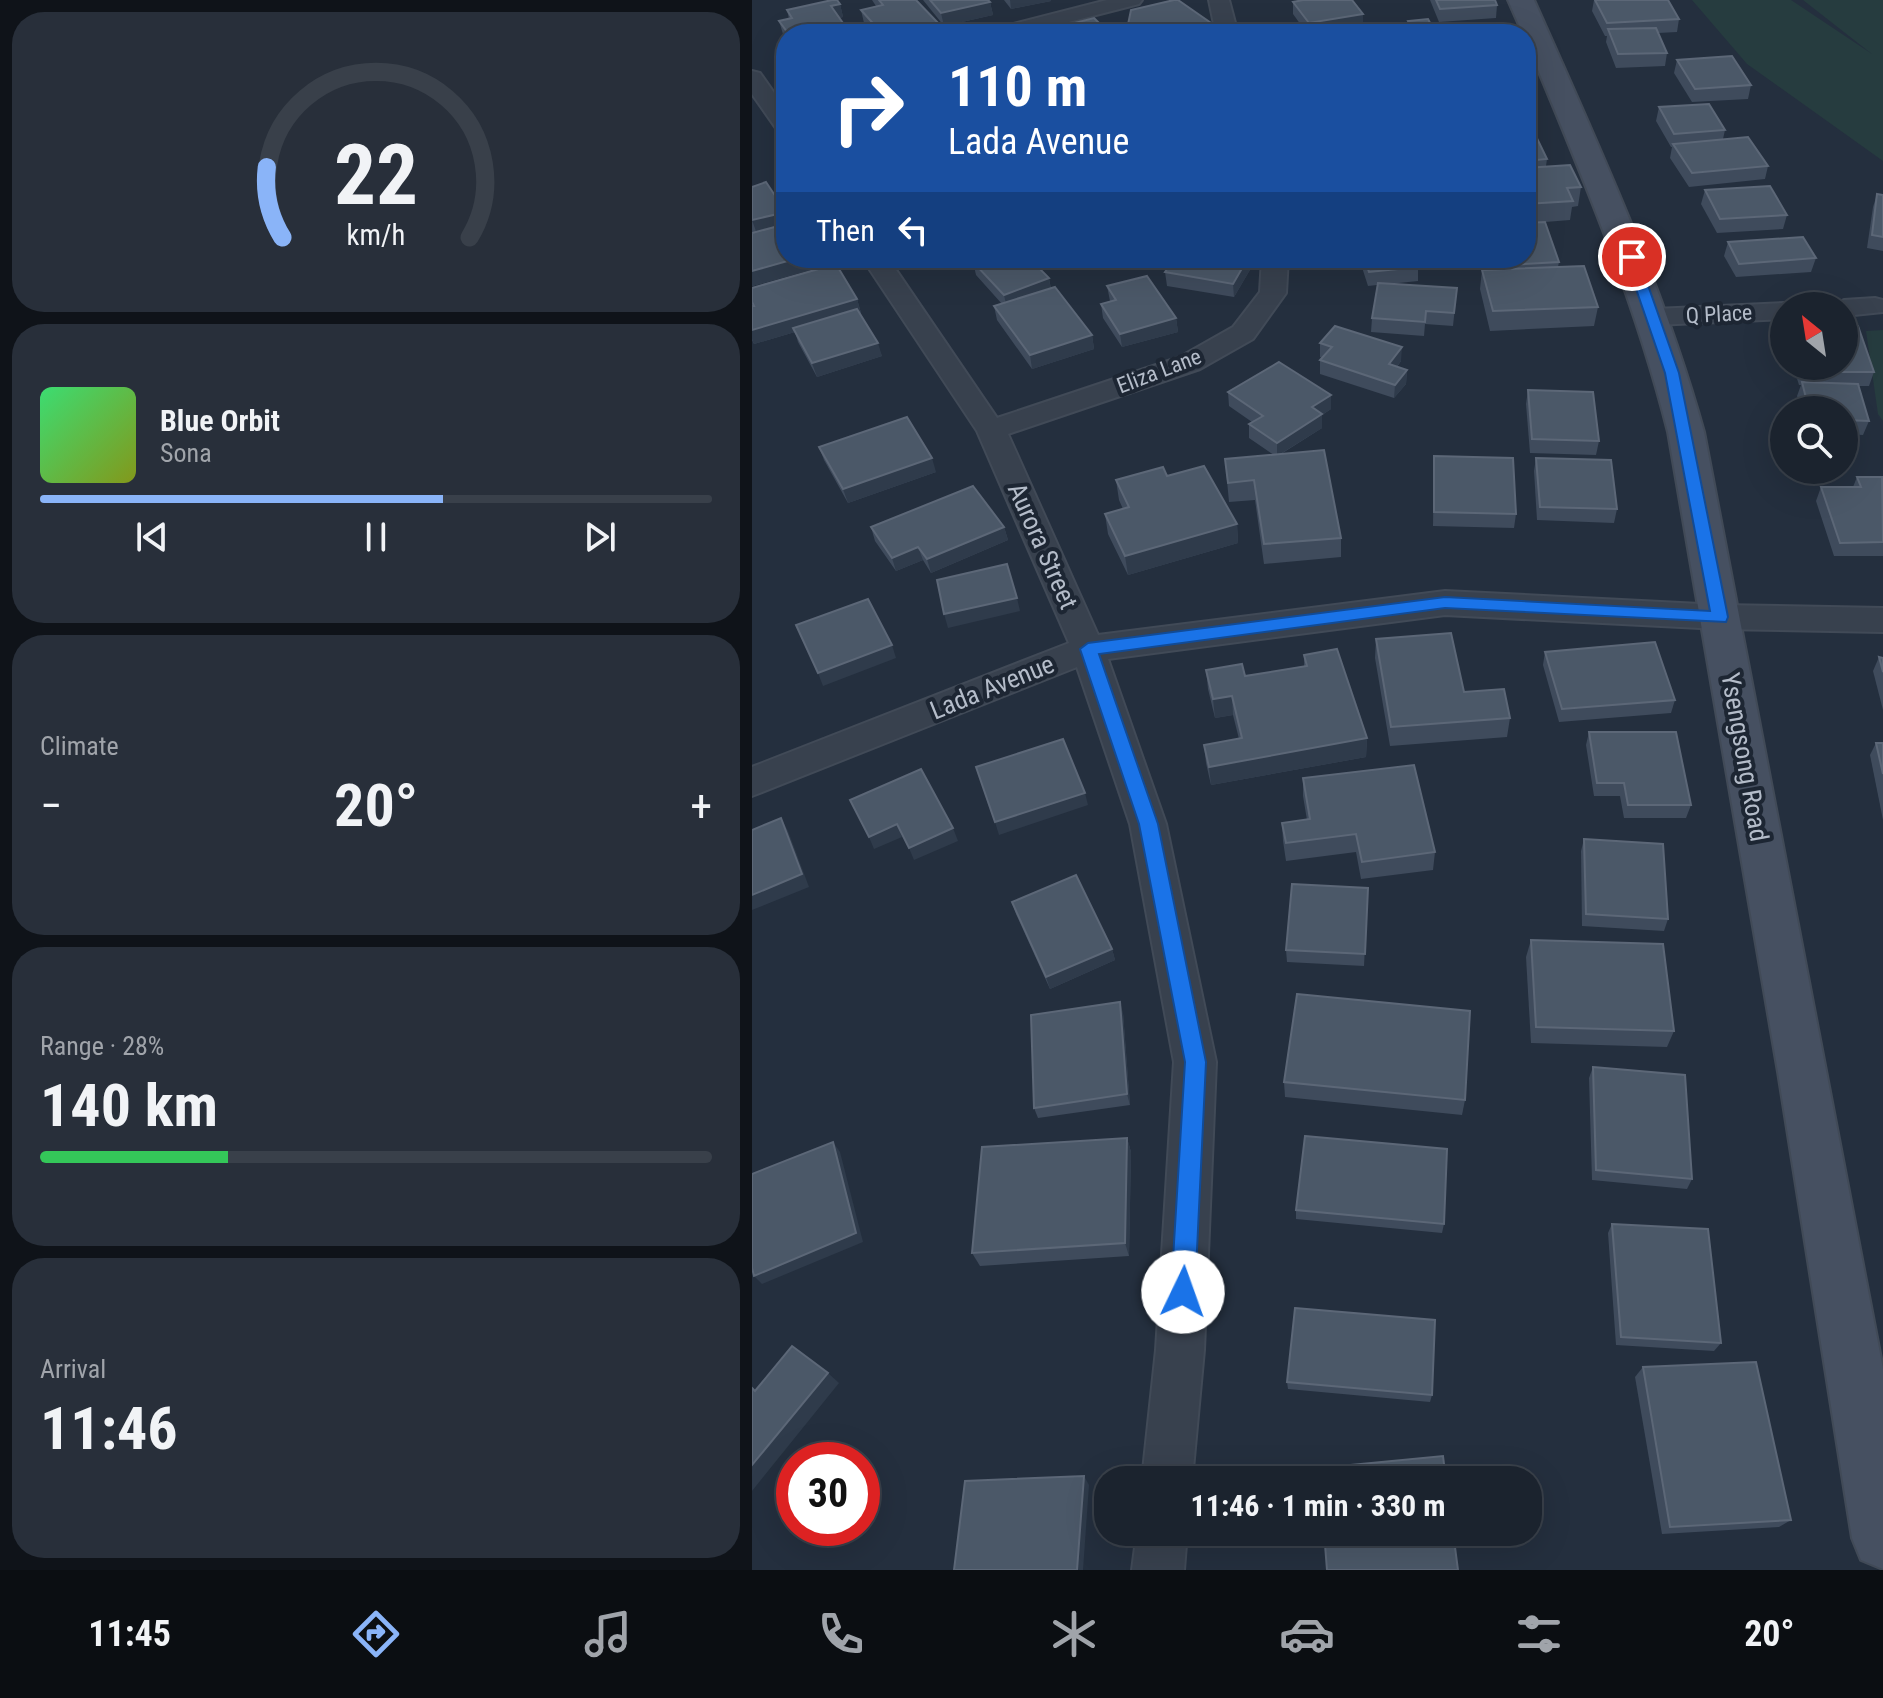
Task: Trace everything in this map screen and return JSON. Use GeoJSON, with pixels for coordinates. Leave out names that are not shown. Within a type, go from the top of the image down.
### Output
{"type":"FeatureCollection","features":[{"type":"Feature","properties":{"kind":"main road","name":"Ysengsong Road"},"geometry":{"type":"LineString","coordinates":[[1521,0],[1531,24]]}},
{"type":"Feature","properties":{"kind":"main road","name":"Ysengsong Road"},"geometry":{"type":"LineString","coordinates":[[1536,35],[1655,317],[1686,432],[1883,1538]]}},
{"type":"Feature","properties":{"kind":"street"},"geometry":{"type":"LineString","coordinates":[[1037,24],[1132,0]]}},
{"type":"Feature","properties":{"kind":"street"},"geometry":{"type":"LineString","coordinates":[[1219,0],[1225,24]]}},
{"type":"Feature","properties":{"kind":"street"},"geometry":{"type":"LineString","coordinates":[[767,86],[776,105]]}},
{"type":"Feature","properties":{"kind":"street","name":"Aurora Street"},"geometry":{"type":"LineString","coordinates":[[882,268],[991,430],[1088,649],[1148,824],[1195,1062],[1180,1350],[1168,1466]]}},
{"type":"Feature","properties":{"kind":"street","name":"Eliza Lane"},"geometry":{"type":"LineString","coordinates":[[991,430],[1190,363],[1243,333],[1273,293],[1274,268]]}},
{"type":"Feature","properties":{"kind":"street"},"geometry":{"type":"LineString","coordinates":[[1858,307],[1875,306]]}},
{"type":"Feature","properties":{"kind":"street","name":"Q Place"},"geometry":{"type":"LineString","coordinates":[[1655,317],[1770,312]]}},
{"type":"Feature","properties":{"kind":"street","name":"Lada Avenue"},"geometry":{"type":"LineString","coordinates":[[752,782],[1088,649],[1445,603],[1720,617],[1883,620]]}},
{"type":"Feature","properties":{"kind":"street"},"geometry":{"type":"LineString","coordinates":[[1158,1570],[1161,1546]]}},
{"type":"Feature","properties":{"kind":"green space"},"geometry":{"type":"Polygon","coordinates":[[[1692,0],[1791,0],[1872,54],[1803,0],[1883,0],[1883,161],[1747,64],[1692,0]]]}},
{"type":"Feature","properties":{"kind":"green space"},"geometry":{"type":"Polygon","coordinates":[[[1883,330],[1883,421],[1878,414],[1866,331],[1883,330]]]}},
{"type":"Feature","properties":{"kind":"building"},"geometry":{"type":"Polygon","coordinates":[[[837,0],[840,4],[831,6],[844,24],[781,24],[779,21],[792,18],[787,10],[837,0]]]}},
{"type":"Feature","properties":{"kind":"building"},"geometry":{"type":"Polygon","coordinates":[[[879,0],[916,0],[939,24],[874,24],[861,10],[883,5],[879,0]]]}},
{"type":"Feature","properties":{"kind":"building"},"geometry":{"type":"Polygon","coordinates":[[[930,0],[988,0],[990,2],[941,13],[930,0]]]}},
{"type":"Feature","properties":{"kind":"building"},"geometry":{"type":"Polygon","coordinates":[[[1178,0],[1213,24],[1128,24],[1131,10],[1178,0]]]}},
{"type":"Feature","properties":{"kind":"building"},"geometry":{"type":"Polygon","coordinates":[[[1352,0],[1363,14],[1309,23],[1293,2],[1352,0]]]}},
{"type":"Feature","properties":{"kind":"building"},"geometry":{"type":"Polygon","coordinates":[[[1436,0],[1495,0],[1497,5],[1440,9],[1436,0]]]}},
{"type":"Feature","properties":{"kind":"building"},"geometry":{"type":"Polygon","coordinates":[[[1595,0],[1668,0],[1679,19],[1607,23],[1595,0]]]}},
{"type":"Feature","properties":{"kind":"building"},"geometry":{"type":"Polygon","coordinates":[[[1094,18],[1100,24],[1070,24],[1094,18]]]}},
{"type":"Feature","properties":{"kind":"building"},"geometry":{"type":"Polygon","coordinates":[[[1428,19],[1431,24],[1410,24],[1408,21],[1428,19]]]}},
{"type":"Feature","properties":{"kind":"building"},"geometry":{"type":"Polygon","coordinates":[[[1656,28],[1667,53],[1618,54],[1608,29],[1656,28]]]}},
{"type":"Feature","properties":{"kind":"building"},"geometry":{"type":"Polygon","coordinates":[[[1732,56],[1751,85],[1695,89],[1677,60],[1732,56]]]}},
{"type":"Feature","properties":{"kind":"building"},"geometry":{"type":"Polygon","coordinates":[[[1709,104],[1725,130],[1674,134],[1659,107],[1709,104]]]}},
{"type":"Feature","properties":{"kind":"building"},"geometry":{"type":"Polygon","coordinates":[[[1536,136],[1547,159],[1536,160],[1536,136]]]}},
{"type":"Feature","properties":{"kind":"building"},"geometry":{"type":"Polygon","coordinates":[[[1748,137],[1768,166],[1692,173],[1673,144],[1748,137]]]}},
{"type":"Feature","properties":{"kind":"building"},"geometry":{"type":"Polygon","coordinates":[[[1570,165],[1581,187],[1567,188],[1573,201],[1536,203],[1536,167],[1570,165]]]}},
{"type":"Feature","properties":{"kind":"building"},"geometry":{"type":"Polygon","coordinates":[[[766,182],[776,197],[776,214],[752,220],[752,187],[766,182]]]}},
{"type":"Feature","properties":{"kind":"building"},"geometry":{"type":"Polygon","coordinates":[[[1770,186],[1787,215],[1720,219],[1705,190],[1770,186]]]}},
{"type":"Feature","properties":{"kind":"building"},"geometry":{"type":"Polygon","coordinates":[[[1877,194],[1883,195],[1883,237],[1872,235],[1877,194]]]}},
{"type":"Feature","properties":{"kind":"building"},"geometry":{"type":"Polygon","coordinates":[[[1536,222],[1545,222],[1559,262],[1536,263],[1536,222]]]}},
{"type":"Feature","properties":{"kind":"building"},"geometry":{"type":"Polygon","coordinates":[[[776,227],[776,264],[752,271],[752,233],[776,227]]]}},
{"type":"Feature","properties":{"kind":"building"},"geometry":{"type":"Polygon","coordinates":[[[1803,237],[1816,258],[1739,264],[1728,242],[1803,237]]]}},
{"type":"Feature","properties":{"kind":"building"},"geometry":{"type":"Polygon","coordinates":[[[1584,266],[1598,307],[1493,311],[1482,270],[1584,266]]]}},
{"type":"Feature","properties":{"kind":"building"},"geometry":{"type":"Polygon","coordinates":[[[822,268],[838,268],[857,299],[752,330],[752,288],[822,268]]]}},
{"type":"Feature","properties":{"kind":"building"},"geometry":{"type":"Polygon","coordinates":[[[979,268],[1039,268],[1049,278],[1004,295],[979,268]]]}},
{"type":"Feature","properties":{"kind":"building"},"geometry":{"type":"Polygon","coordinates":[[[1168,268],[1242,268],[1233,284],[1165,272],[1168,268]]]}},
{"type":"Feature","properties":{"kind":"building"},"geometry":{"type":"Polygon","coordinates":[[[1368,268],[1409,268],[1369,272],[1368,268]]]}},
{"type":"Feature","properties":{"kind":"building"},"geometry":{"type":"Polygon","coordinates":[[[1147,276],[1176,318],[1120,334],[1101,304],[1116,300],[1107,286],[1147,276]]]}},
{"type":"Feature","properties":{"kind":"building"},"geometry":{"type":"Polygon","coordinates":[[[1378,283],[1457,288],[1454,313],[1426,311],[1425,322],[1372,318],[1378,283]]]}},
{"type":"Feature","properties":{"kind":"building"},"geometry":{"type":"Polygon","coordinates":[[[1055,287],[1092,335],[1030,355],[994,306],[1055,287]]]}},
{"type":"Feature","properties":{"kind":"building"},"geometry":{"type":"Polygon","coordinates":[[[857,309],[878,343],[812,363],[793,328],[857,309]]]}},
{"type":"Feature","properties":{"kind":"building"},"geometry":{"type":"Polygon","coordinates":[[[1335,326],[1402,347],[1389,364],[1407,370],[1395,385],[1320,360],[1332,347],[1320,343],[1335,326]]]}},
{"type":"Feature","properties":{"kind":"building"},"geometry":{"type":"Polygon","coordinates":[[[1858,326],[1874,372],[1858,372],[1858,326]]]}},
{"type":"Feature","properties":{"kind":"building"},"geometry":{"type":"Polygon","coordinates":[[[1279,362],[1331,395],[1312,407],[1322,414],[1277,443],[1249,424],[1263,416],[1228,392],[1279,362]]]}},
{"type":"Feature","properties":{"kind":"building"},"geometry":{"type":"Polygon","coordinates":[[[1802,382],[1858,384],[1869,421],[1858,421],[1858,396],[1806,396],[1802,382]]]}},
{"type":"Feature","properties":{"kind":"building"},"geometry":{"type":"Polygon","coordinates":[[[1528,390],[1593,392],[1599,441],[1532,439],[1528,390]]]}},
{"type":"Feature","properties":{"kind":"building"},"geometry":{"type":"Polygon","coordinates":[[[907,417],[932,458],[843,489],[819,447],[907,417]]]}},
{"type":"Feature","properties":{"kind":"building"},"geometry":{"type":"Polygon","coordinates":[[[1324,450],[1341,538],[1264,544],[1254,480],[1228,483],[1225,459],[1324,450]]]}},
{"type":"Feature","properties":{"kind":"building"},"geometry":{"type":"Polygon","coordinates":[[[1434,456],[1513,458],[1516,514],[1434,512],[1434,456]]]}},
{"type":"Feature","properties":{"kind":"building"},"geometry":{"type":"Polygon","coordinates":[[[1536,458],[1611,460],[1617,509],[1540,507],[1536,458]]]}},
{"type":"Feature","properties":{"kind":"building"},"geometry":{"type":"Polygon","coordinates":[[[1204,466],[1237,524],[1125,556],[1105,514],[1129,507],[1116,480],[1163,467],[1167,476],[1204,466]]]}},
{"type":"Feature","properties":{"kind":"building"},"geometry":{"type":"Polygon","coordinates":[[[1858,477],[1882,477],[1883,542],[1840,543],[1821,487],[1861,487],[1858,477]]]}},
{"type":"Feature","properties":{"kind":"building"},"geometry":{"type":"Polygon","coordinates":[[[973,486],[1004,527],[927,559],[918,547],[892,558],[871,527],[973,486]]]}},
{"type":"Feature","properties":{"kind":"building"},"geometry":{"type":"Polygon","coordinates":[[[1007,564],[1017,598],[944,614],[937,580],[1007,564]]]}},
{"type":"Feature","properties":{"kind":"building"},"geometry":{"type":"Polygon","coordinates":[[[868,599],[892,645],[818,673],[796,625],[868,599]]]}},
{"type":"Feature","properties":{"kind":"building"},"geometry":{"type":"Polygon","coordinates":[[[1451,633],[1464,692],[1504,689],[1510,718],[1391,727],[1376,639],[1451,633]]]}},
{"type":"Feature","properties":{"kind":"building"},"geometry":{"type":"Polygon","coordinates":[[[1655,642],[1675,700],[1562,709],[1545,652],[1655,642]]]}},
{"type":"Feature","properties":{"kind":"building"},"geometry":{"type":"Polygon","coordinates":[[[1337,649],[1367,738],[1209,767],[1204,745],[1242,738],[1232,696],[1213,699],[1206,670],[1242,664],[1245,676],[1307,666],[1304,655],[1337,649]]]}},
{"type":"Feature","properties":{"kind":"building"},"geometry":{"type":"Polygon","coordinates":[[[1589,732],[1676,732],[1691,805],[1628,805],[1624,783],[1597,783],[1589,732]]]}},
{"type":"Feature","properties":{"kind":"building"},"geometry":{"type":"Polygon","coordinates":[[[1063,739],[1085,793],[995,822],[976,767],[1063,739]]]}},
{"type":"Feature","properties":{"kind":"building"},"geometry":{"type":"Polygon","coordinates":[[[1876,743],[1883,743],[1883,774],[1876,743]]]}},
{"type":"Feature","properties":{"kind":"building"},"geometry":{"type":"Polygon","coordinates":[[[1414,765],[1435,852],[1362,862],[1356,834],[1286,843],[1282,823],[1310,819],[1303,778],[1414,765]]]}},
{"type":"Feature","properties":{"kind":"building"},"geometry":{"type":"Polygon","coordinates":[[[921,769],[953,828],[909,848],[897,824],[869,837],[850,800],[921,769]]]}},
{"type":"Feature","properties":{"kind":"building"},"geometry":{"type":"Polygon","coordinates":[[[781,818],[802,874],[752,895],[752,830],[781,818]]]}},
{"type":"Feature","properties":{"kind":"building"},"geometry":{"type":"Polygon","coordinates":[[[1584,839],[1663,844],[1668,919],[1586,914],[1584,839]]]}},
{"type":"Feature","properties":{"kind":"building"},"geometry":{"type":"Polygon","coordinates":[[[1076,875],[1112,949],[1046,977],[1012,902],[1076,875]]]}},
{"type":"Feature","properties":{"kind":"building"},"geometry":{"type":"Polygon","coordinates":[[[1292,884],[1368,888],[1365,954],[1286,950],[1292,884]]]}},
{"type":"Feature","properties":{"kind":"building"},"geometry":{"type":"Polygon","coordinates":[[[1531,940],[1663,944],[1674,1031],[1536,1027],[1531,940]]]}},
{"type":"Feature","properties":{"kind":"building"},"geometry":{"type":"Polygon","coordinates":[[[1297,994],[1470,1011],[1465,1100],[1284,1082],[1297,994]]]}},
{"type":"Feature","properties":{"kind":"building"},"geometry":{"type":"Polygon","coordinates":[[[1120,1002],[1127,1094],[1034,1108],[1031,1015],[1120,1002]]]}},
{"type":"Feature","properties":{"kind":"building"},"geometry":{"type":"Polygon","coordinates":[[[1593,1067],[1685,1075],[1692,1179],[1596,1170],[1593,1067]]]}},
{"type":"Feature","properties":{"kind":"building"},"geometry":{"type":"Polygon","coordinates":[[[1305,1136],[1447,1149],[1444,1224],[1296,1210],[1305,1136]]]}},
{"type":"Feature","properties":{"kind":"building"},"geometry":{"type":"Polygon","coordinates":[[[1127,1138],[1125,1243],[972,1253],[982,1147],[1127,1138]]]}},
{"type":"Feature","properties":{"kind":"building"},"geometry":{"type":"Polygon","coordinates":[[[833,1142],[856,1233],[754,1276],[752,1174],[833,1142]]]}},
{"type":"Feature","properties":{"kind":"building"},"geometry":{"type":"Polygon","coordinates":[[[1612,1224],[1708,1229],[1721,1343],[1621,1337],[1612,1224]]]}},
{"type":"Feature","properties":{"kind":"building"},"geometry":{"type":"Polygon","coordinates":[[[1295,1308],[1435,1320],[1432,1395],[1287,1382],[1295,1308]]]}},
{"type":"Feature","properties":{"kind":"building"},"geometry":{"type":"Polygon","coordinates":[[[792,1346],[828,1373],[752,1465],[752,1388],[755,1391],[792,1346]]]}},
{"type":"Feature","properties":{"kind":"building"},"geometry":{"type":"Polygon","coordinates":[[[1756,1362],[1791,1520],[1670,1527],[1643,1367],[1756,1362]]]}},
{"type":"Feature","properties":{"kind":"building"},"geometry":{"type":"Polygon","coordinates":[[[1443,1456],[1444,1466],[1340,1466],[1443,1456]]]}},
{"type":"Feature","properties":{"kind":"building"},"geometry":{"type":"Polygon","coordinates":[[[1084,1476],[1077,1570],[954,1570],[965,1481],[1084,1476]]]}},
{"type":"Feature","properties":{"kind":"building"},"geometry":{"type":"Polygon","coordinates":[[[1325,1546],[1455,1546],[1458,1570],[1327,1570],[1325,1546]]]}},
{"type":"Feature","properties":{"kind":"route"},"geometry":{"type":"LineString","coordinates":[[1183,1292],[1195,1062],[1148,824],[1088,649],[1445,603],[1720,617],[1672,373],[1632,257]]}}]}
